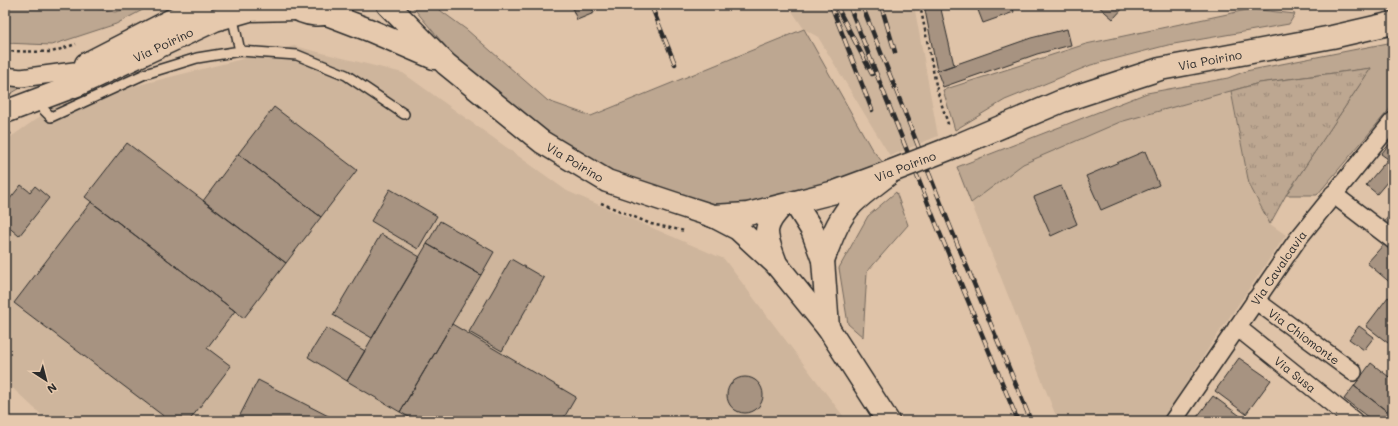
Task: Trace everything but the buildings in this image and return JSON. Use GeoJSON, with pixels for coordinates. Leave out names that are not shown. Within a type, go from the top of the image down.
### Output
{"type":"FeatureCollection","features":[{"type":"Feature","properties":{"kind":"main road","name":"Via Poirino"},"geometry":{"type":"LineString","coordinates":[[11,121],[34,100],[74,71],[201,5]]}},
{"type":"Feature","properties":{"kind":"main road","name":"Via Poirino"},"geometry":{"type":"LineString","coordinates":[[388,5],[446,64],[542,142],[607,181],[714,216],[748,214],[835,192],[892,171],[953,140],[1160,69],[1332,37],[1393,23]]}},
{"type":"Feature","properties":{"kind":"main road","name":"Via Poirino"},"geometry":{"type":"LineString","coordinates":[[34,100],[77,85],[215,20],[250,10],[294,7],[306,14],[336,10],[369,30],[446,64]]}},
{"type":"Feature","properties":{"kind":"main road"},"geometry":{"type":"LineString","coordinates":[[823,260],[834,230],[842,217],[853,203],[892,171]]}},
{"type":"Feature","properties":{"kind":"main road"},"geometry":{"type":"LineString","coordinates":[[776,264],[766,230],[769,219],[788,205],[812,230],[823,260],[828,328]]}},
{"type":"Feature","properties":{"kind":"main road"},"geometry":{"type":"LineString","coordinates":[[714,216],[738,229],[776,264],[828,328],[888,421]]}},
{"type":"Feature","properties":{"kind":"street"},"geometry":{"type":"LineString","coordinates":[[5,76],[21,78],[74,71]]}},
{"type":"Feature","properties":{"kind":"street","name":"Via Cavalcavia"},"geometry":{"type":"LineString","coordinates":[[1173,421],[1297,240],[1393,121]]}},
{"type":"Feature","properties":{"kind":"street"},"geometry":{"type":"LineString","coordinates":[[1333,194],[1393,240]]}},
{"type":"Feature","properties":{"kind":"street","name":"Via Chiomonte"},"geometry":{"type":"LineString","coordinates":[[1255,300],[1353,372]]}},
{"type":"Feature","properties":{"kind":"street","name":"Via Susa"},"geometry":{"type":"LineString","coordinates":[[1237,327],[1354,421]]}},
{"type":"Feature","properties":{"kind":"lane"},"geometry":{"type":"LineString","coordinates":[[232,15],[240,51]]}},
{"type":"Feature","properties":{"kind":"lane"},"geometry":{"type":"LineString","coordinates":[[34,100],[51,117],[145,74],[197,58],[240,51],[297,55],[346,75],[404,114]]}},
{"type":"Feature","properties":{"kind":"path"},"geometry":{"type":"LineString","coordinates":[[920,5],[937,90],[953,140]]}},
{"type":"Feature","properties":{"kind":"path"},"geometry":{"type":"LineString","coordinates":[[5,51],[52,52],[81,43]]}},
{"type":"Feature","properties":{"kind":"path"},"geometry":{"type":"LineString","coordinates":[[5,138],[11,121]]}},
{"type":"Feature","properties":{"kind":"path"},"geometry":{"type":"LineString","coordinates":[[598,201],[652,224],[691,232]]}},
{"type":"Feature","properties":{"kind":"shaded area"},"geometry":{"type":"Polygon","coordinates":[[[788,5],[914,5],[938,136],[890,156],[818,37],[804,29],[788,5]]]}},
{"type":"Feature","properties":{"kind":"shaded area"},"geometry":{"type":"Polygon","coordinates":[[[294,46],[403,73],[567,191],[724,259],[847,421],[48,421],[5,381],[5,141],[55,106],[294,46]]]}},
{"type":"Feature","properties":{"kind":"shaded area"},"geometry":{"type":"Polygon","coordinates":[[[1228,78],[1249,184],[1270,224],[1286,235],[1212,343],[1162,421],[1058,421],[957,167],[1147,93],[1228,78]]]}},
{"type":"Feature","properties":{"kind":"green space"},"geometry":{"type":"Polygon","coordinates":[[[5,5],[78,5],[115,12],[143,5],[152,5],[116,24],[52,45],[5,43],[5,5]]]}},
{"type":"Feature","properties":{"kind":"green space"},"geometry":{"type":"Polygon","coordinates":[[[411,5],[433,5],[467,30],[548,101],[591,116],[804,29],[871,148],[884,164],[808,191],[728,205],[674,200],[612,179],[542,135],[456,59],[411,5]]]}},
{"type":"Feature","properties":{"kind":"green space"},"geometry":{"type":"Polygon","coordinates":[[[1251,9],[1295,14],[1289,24],[1168,45],[1091,65],[1005,100],[955,130],[943,90],[1086,44],[1251,9]]]}},
{"type":"Feature","properties":{"kind":"green space"},"geometry":{"type":"Polygon","coordinates":[[[1393,42],[1393,105],[1317,195],[1286,195],[1371,68],[1259,83],[1120,122],[1023,164],[971,203],[957,167],[1147,93],[1228,78],[1246,71],[1393,42]]]}},
{"type":"Feature","properties":{"kind":"green space"},"geometry":{"type":"Polygon","coordinates":[[[1371,68],[1286,195],[1270,224],[1249,184],[1231,91],[1259,83],[1371,68]]]}},
{"type":"Feature","properties":{"kind":"green space"},"geometry":{"type":"Polygon","coordinates":[[[5,83],[29,83],[5,97],[5,83]]]}},
{"type":"Feature","properties":{"kind":"green space"},"geometry":{"type":"Polygon","coordinates":[[[896,192],[908,225],[867,272],[863,337],[848,324],[839,268],[868,216],[896,192]]]}},
{"type":"Feature","properties":{"kind":"railway"},"geometry":{"type":"LineString","coordinates":[[651,5],[675,64]]}},
{"type":"Feature","properties":{"kind":"railway"},"geometry":{"type":"LineString","coordinates":[[831,5],[872,110]]}},
{"type":"Feature","properties":{"kind":"railway"},"geometry":{"type":"LineString","coordinates":[[836,5],[872,74]]}},
{"type":"Feature","properties":{"kind":"railway"},"geometry":{"type":"LineString","coordinates":[[849,5],[939,231],[1018,421]]}},
{"type":"Feature","properties":{"kind":"railway"},"geometry":{"type":"LineString","coordinates":[[862,5],[950,226],[1031,421]]}},
{"type":"Feature","properties":{"kind":"railway"},"geometry":{"type":"LineString","coordinates":[[881,5],[895,52]]}}]}
